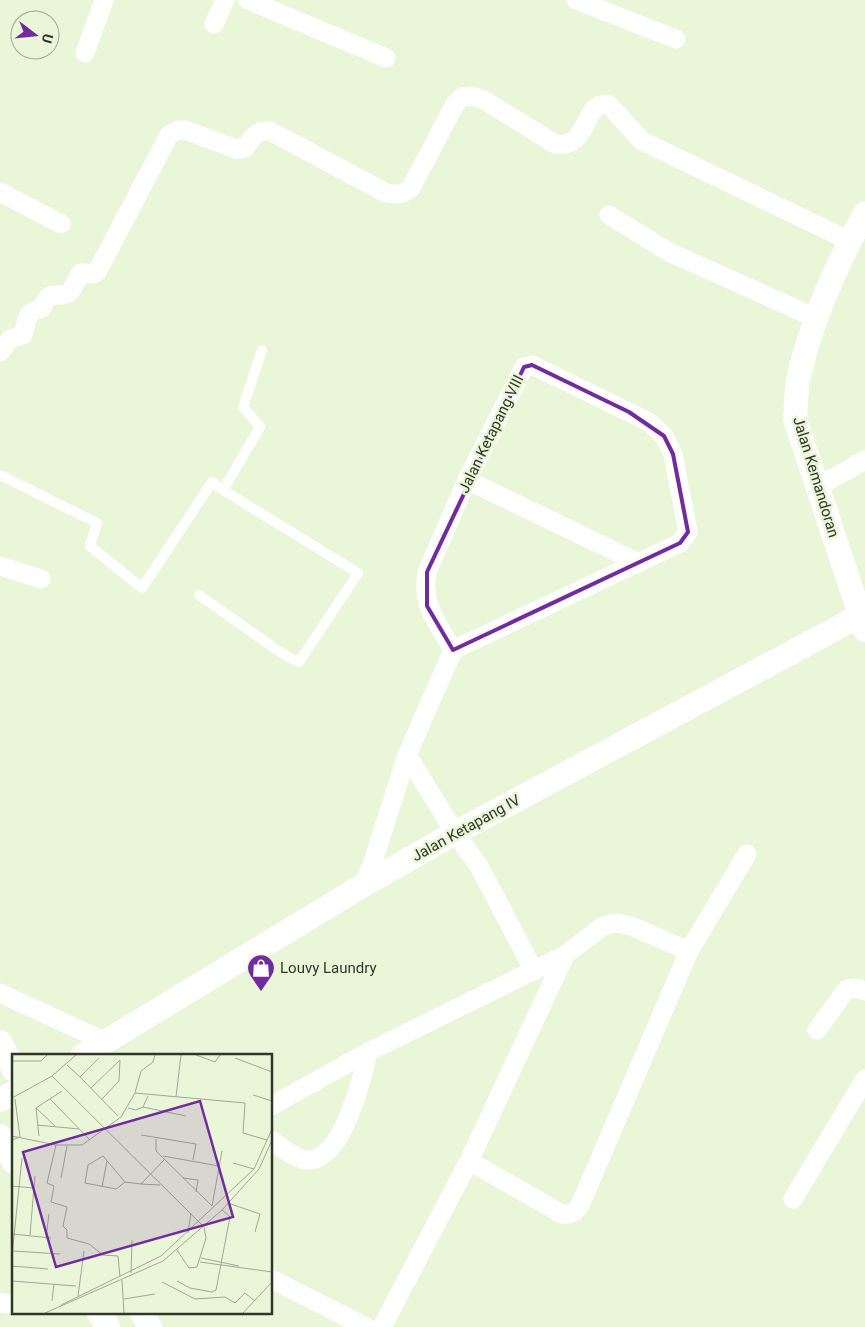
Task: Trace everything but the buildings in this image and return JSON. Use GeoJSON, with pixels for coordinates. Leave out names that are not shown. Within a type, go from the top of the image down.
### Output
{"type":"FeatureCollection","features":[{"type":"Feature","properties":{"kind":"street"},"geometry":{"type":"LineString","coordinates":[[85,53],[104,0]]}},
{"type":"Feature","properties":{"kind":"street"},"geometry":{"type":"LineString","coordinates":[[214,24],[225,0]]}},
{"type":"Feature","properties":{"kind":"street"},"geometry":{"type":"LineString","coordinates":[[248,0],[386,58]]}},
{"type":"Feature","properties":{"kind":"street"},"geometry":{"type":"LineString","coordinates":[[576,0],[596,4],[676,38]]}},
{"type":"Feature","properties":{"kind":"street"},"geometry":{"type":"LineString","coordinates":[[0,352],[10,339],[22,335],[30,313],[33,310],[42,308],[45,299],[52,294],[70,292],[81,273],[93,274],[97,272],[169,135],[179,130],[186,130],[236,150],[245,148],[255,134],[261,131],[270,132],[386,193],[404,194],[411,188],[455,104],[462,97],[472,96],[484,100],[555,144],[566,146],[574,142],[595,108],[604,104],[610,105],[642,141],[850,241]]}},
{"type":"Feature","properties":{"kind":"street"},"geometry":{"type":"LineString","coordinates":[[0,192],[61,224]]}},
{"type":"Feature","properties":{"kind":"street","name":"Jalan Kemandoran"},"geometry":{"type":"LineString","coordinates":[[863,620],[817,487],[796,419],[798,382],[816,318],[850,241],[865,213]]}},
{"type":"Feature","properties":{"kind":"street"},"geometry":{"type":"LineString","coordinates":[[609,215],[669,252],[816,318]]}},
{"type":"Feature","properties":{"kind":"street","name":"Jalan Ketapang VIII"},"geometry":{"type":"LineString","coordinates":[[532,365],[649,422],[664,436],[673,454],[688,532],[680,543],[453,650],[428,606],[424,587],[427,572],[468,480],[524,367],[532,365]]}},
{"type":"Feature","properties":{"kind":"street"},"geometry":{"type":"LineString","coordinates":[[817,487],[865,460]]}},
{"type":"Feature","properties":{"kind":"street"},"geometry":{"type":"LineString","coordinates":[[468,480],[639,563]]}},
{"type":"Feature","properties":{"kind":"street"},"geometry":{"type":"LineString","coordinates":[[0,566],[41,579]]}},
{"type":"Feature","properties":{"kind":"street","name":"Jalan Ketapang IV"},"geometry":{"type":"LineString","coordinates":[[85,1054],[362,886],[455,833],[863,620]]}},
{"type":"Feature","properties":{"kind":"street"},"geometry":{"type":"LineString","coordinates":[[362,886],[371,868],[407,755],[453,650]]}},
{"type":"Feature","properties":{"kind":"street"},"geometry":{"type":"LineString","coordinates":[[407,755],[455,833],[479,866],[534,971]]}},
{"type":"Feature","properties":{"kind":"street"},"geometry":{"type":"LineString","coordinates":[[469,1161],[562,1214],[569,1215],[575,1212],[689,951],[747,854]]}},
{"type":"Feature","properties":{"kind":"street"},"geometry":{"type":"LineString","coordinates":[[272,1105],[368,1052],[565,955],[603,926],[617,923],[631,926],[689,951]]}},
{"type":"Feature","properties":{"kind":"street"},"geometry":{"type":"LineString","coordinates":[[382,1327],[469,1161],[565,955]]}},
{"type":"Feature","properties":{"kind":"street"},"geometry":{"type":"LineString","coordinates":[[817,1030],[847,989],[855,988],[865,991]]}},
{"type":"Feature","properties":{"kind":"street"},"geometry":{"type":"LineString","coordinates":[[0,994],[106,1042]]}},
{"type":"Feature","properties":{"kind":"street"},"geometry":{"type":"LineString","coordinates":[[0,1042],[12,1066]]}},
{"type":"Feature","properties":{"kind":"street"},"geometry":{"type":"LineString","coordinates":[[272,1141],[306,1160],[320,1158],[330,1150],[357,1097],[368,1052]]}},
{"type":"Feature","properties":{"kind":"street"},"geometry":{"type":"LineString","coordinates":[[793,1199],[865,1079]]}},
{"type":"Feature","properties":{"kind":"street"},"geometry":{"type":"LineString","coordinates":[[0,1100],[12,1094]]}},
{"type":"Feature","properties":{"kind":"street"},"geometry":{"type":"LineString","coordinates":[[0,1136],[12,1158]]}},
{"type":"Feature","properties":{"kind":"street"},"geometry":{"type":"LineString","coordinates":[[272,1280],[366,1327]]}},
{"type":"Feature","properties":{"kind":"street"},"geometry":{"type":"LineString","coordinates":[[143,1314],[150,1327]]}},
{"type":"Feature","properties":{"kind":"lane"},"geometry":{"type":"LineString","coordinates":[[223,490],[260,427],[243,407],[262,350]]}},
{"type":"Feature","properties":{"kind":"lane"},"geometry":{"type":"LineString","coordinates":[[0,476],[97,524],[90,546],[142,588],[212,482],[358,573],[299,662],[283,654],[199,595]]}},
{"type":"Feature","properties":{"kind":"highlighted area"},"geometry":{"type":"Polygon","coordinates":[[[532,365],[629,412],[664,436],[673,454],[688,532],[680,543],[453,650],[427,606],[427,572],[524,367],[532,365]]]}},
{"type":"Feature","properties":{"kind":"place","name":"Louvy Laundry"},"geometry":{"type":"Point","coordinates":[261,992]}}]}
